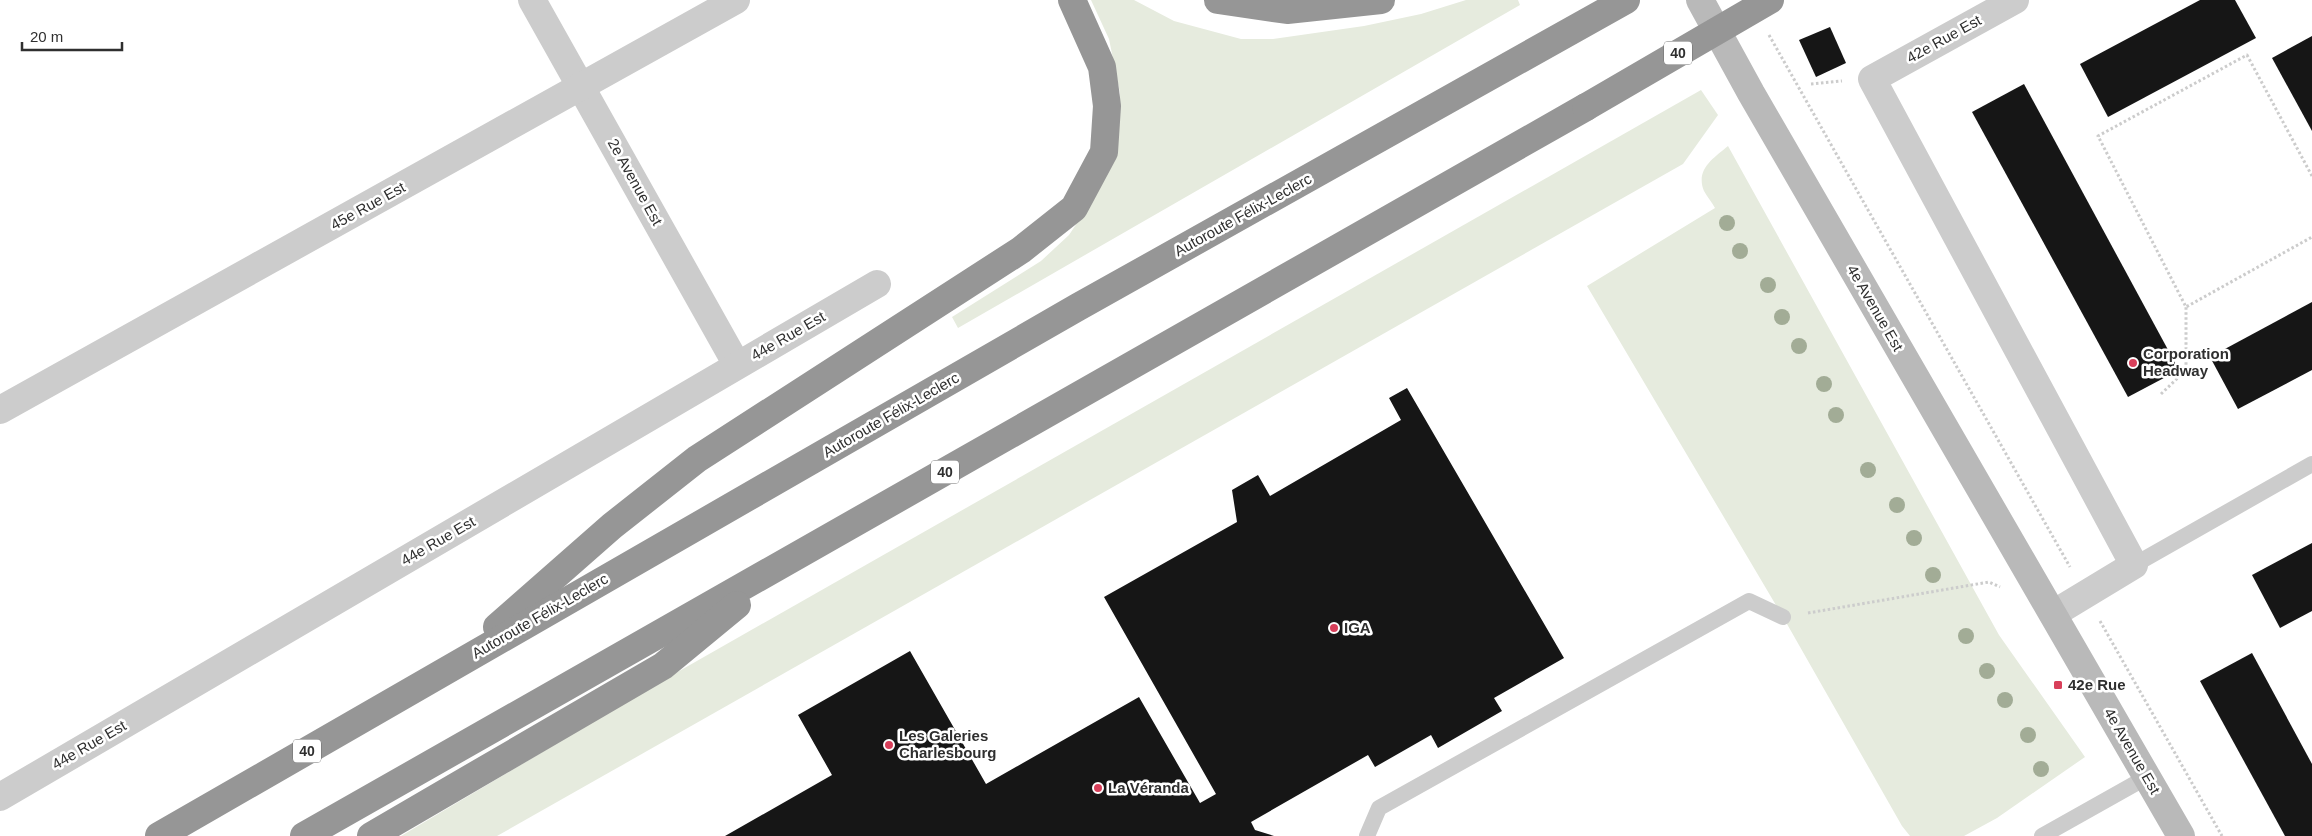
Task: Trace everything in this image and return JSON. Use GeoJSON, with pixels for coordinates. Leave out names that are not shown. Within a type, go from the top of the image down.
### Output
{"type":"FeatureCollection","features":[{"type":"Feature","properties":{"kind":"highway"},"geometry":{"type":"LineString","coordinates":[[454,665],[612,526],[697,459],[1013,255],[1074,208],[1104,152],[1107,106],[1102,67],[1072,0]]}},
{"type":"Feature","properties":{"kind":"highway"},"geometry":{"type":"LineString","coordinates":[[1218,0],[1287,10],[1381,0]]}},
{"type":"Feature","properties":{"kind":"highway","name":"Autoroute Félix-Leclerc"},"geometry":{"type":"LineString","coordinates":[[159,836],[1078,307],[1626,0]]}},
{"type":"Feature","properties":{"kind":"highway","name":"40"},"geometry":{"type":"LineString","coordinates":[[304,836],[1770,0]]}},
{"type":"Feature","properties":{"kind":"highway"},"geometry":{"type":"LineString","coordinates":[[371,836],[663,666],[795,557]]}},
{"type":"Feature","properties":{"kind":"street","name":"2e Avenue Est"},"geometry":{"type":"LineString","coordinates":[[532,0],[737,365]]}},
{"type":"Feature","properties":{"kind":"street","name":"45e Rue Est"},"geometry":{"type":"LineString","coordinates":[[0,410],[736,0]]}},
{"type":"Feature","properties":{"kind":"street","name":"4e Avenue Est"},"geometry":{"type":"LineString","coordinates":[[1700,0],[1756,102],[2181,836]]}},
{"type":"Feature","properties":{"kind":"street","name":"42e Rue Est"},"geometry":{"type":"LineString","coordinates":[[2016,0],[1872,78],[2134,565]]}},
{"type":"Feature","properties":{"kind":"street","name":"44e Rue Est"},"geometry":{"type":"LineString","coordinates":[[0,797],[877,284]]}},
{"type":"Feature","properties":{"kind":"street"},"geometry":{"type":"LineString","coordinates":[[2053,614],[2134,565]]}},
{"type":"Feature","properties":{"kind":"lane"},"geometry":{"type":"LineString","coordinates":[[2134,565],[2312,464]]}},
{"type":"Feature","properties":{"kind":"lane"},"geometry":{"type":"LineString","coordinates":[[1367,836],[1379,808],[1749,601],[1782,617]]}},
{"type":"Feature","properties":{"kind":"lane"},"geometry":{"type":"LineString","coordinates":[[2042,836],[2147,777]]}},
{"type":"Feature","properties":{"kind":"path"},"geometry":{"type":"LineString","coordinates":[[1769,35],[2222,836]]}},
{"type":"Feature","properties":{"kind":"path"},"geometry":{"type":"LineString","coordinates":[[2161,394],[2186,370],[2186,307],[2098,136],[2247,55],[2312,176]]}},
{"type":"Feature","properties":{"kind":"path"},"geometry":{"type":"LineString","coordinates":[[2186,307],[2312,238]]}},
{"type":"Feature","properties":{"kind":"path"},"geometry":{"type":"LineString","coordinates":[[1782,617],[1989,582],[2005,590]]}},
{"type":"Feature","properties":{"kind":"shaded area"},"geometry":{"type":"Polygon","coordinates":[[[1091,0],[1134,0],[1174,21],[1241,39],[1273,39],[1364,26],[1421,14],[1466,0],[1518,0],[1520,5],[958,328],[952,317],[1041,261],[1069,235],[1095,196],[1118,126],[1120,93],[1109,39],[1091,0]]]}},
{"type":"Feature","properties":{"kind":"shaded area"},"geometry":{"type":"Polygon","coordinates":[[[1701,90],[1718,115],[1683,164],[497,836],[401,836],[660,682],[1701,90]]]}},
{"type":"Feature","properties":{"kind":"shaded area"},"geometry":{"type":"Polygon","coordinates":[[[1728,146],[1999,635],[2085,757],[1997,818],[1964,836],[1910,836],[1902,826],[1783,617],[1587,286],[1715,208],[1704,191],[1702,176],[1707,165],[1728,146]]]}},
{"type":"Feature","properties":{"kind":"building"},"geometry":{"type":"Polygon","coordinates":[[[2200,0],[2235,0],[2256,38],[2108,117],[2080,64],[2200,0]]]}},
{"type":"Feature","properties":{"kind":"building"},"geometry":{"type":"Polygon","coordinates":[[[1830,27],[1846,63],[1816,77],[1799,40],[1830,27]]]}},
{"type":"Feature","properties":{"kind":"building"},"geometry":{"type":"Polygon","coordinates":[[[2312,36],[2312,131],[2272,58],[2312,36]]]}},
{"type":"Feature","properties":{"kind":"building"},"geometry":{"type":"Polygon","coordinates":[[[2024,84],[2179,370],[2128,397],[1972,112],[2024,84]]]}},
{"type":"Feature","properties":{"kind":"building"},"geometry":{"type":"Polygon","coordinates":[[[2312,302],[2312,370],[2238,409],[2210,357],[2312,302]]]}},
{"type":"Feature","properties":{"kind":"building","name":"IGA"},"geometry":{"type":"Polygon","coordinates":[[[1407,388],[1564,658],[1494,698],[1502,711],[1438,748],[1431,735],[1375,767],[1368,755],[1251,822],[1255,830],[1274,836],[725,836],[832,775],[798,715],[910,651],[986,784],[1139,697],[1200,803],[1216,794],[1104,597],[1237,522],[1232,490],[1258,475],[1270,496],[1401,420],[1389,398],[1407,388]]]}},
{"type":"Feature","properties":{"kind":"building"},"geometry":{"type":"Polygon","coordinates":[[[2312,543],[2312,611],[2280,628],[2252,575],[2312,543]]]}},
{"type":"Feature","properties":{"kind":"building"},"geometry":{"type":"Polygon","coordinates":[[[2252,653],[2312,764],[2312,836],[2285,836],[2200,681],[2252,653]]]}},
{"type":"Feature","properties":{"kind":"place","name":"Corporation Headway"},"geometry":{"type":"Point","coordinates":[2133,363]}},
{"type":"Feature","properties":{"kind":"place","name":"IGA"},"geometry":{"type":"Point","coordinates":[1334,628]}},
{"type":"Feature","properties":{"kind":"place","name":"42e Rue"},"geometry":{"type":"Point","coordinates":[2058,685]}},
{"type":"Feature","properties":{"kind":"place","name":"Les Galeries Charlesbourg"},"geometry":{"type":"Point","coordinates":[889,745]}},
{"type":"Feature","properties":{"kind":"place","name":"La Véranda"},"geometry":{"type":"Point","coordinates":[1098,788]}}]}
